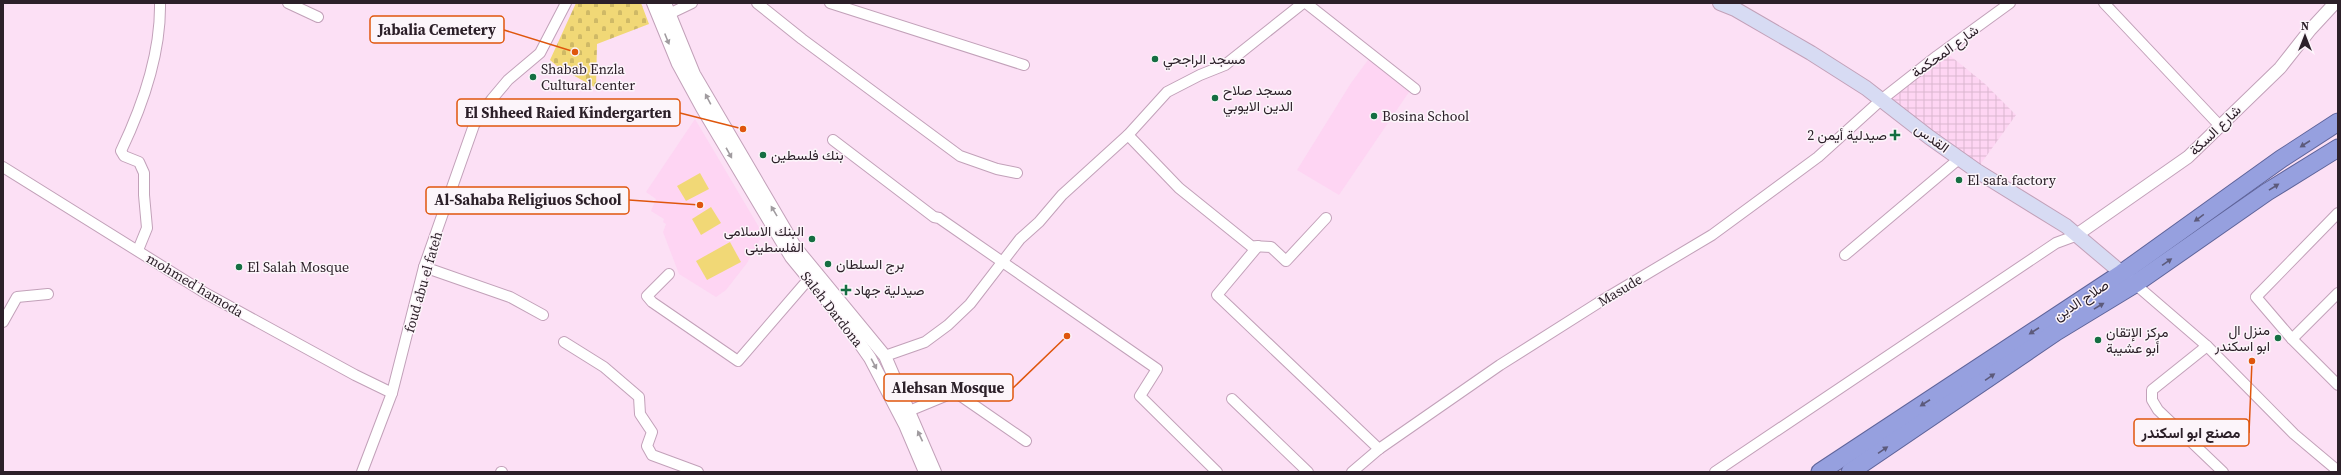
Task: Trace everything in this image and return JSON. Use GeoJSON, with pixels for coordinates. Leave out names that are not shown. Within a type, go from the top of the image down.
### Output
{"type":"FeatureCollection","features":[{"type":"Feature","properties":{"kind":"highway","name":"صلاح الدين"},"geometry":{"type":"LineString","coordinates":[[1820,472],[2122,273],[2281,159],[2338,122]]}},
{"type":"Feature","properties":{"kind":"highway","name":"صلاح الدين"},"geometry":{"type":"LineString","coordinates":[[1850,472],[2056,332],[2135,284],[2267,192],[2338,148]]}},
{"type":"Feature","properties":{"kind":"main road","name":"القدس"},"geometry":{"type":"LineString","coordinates":[[1720,3],[1735,9],[1811,53],[1881,100],[1960,158],[2066,226],[2076,236],[2135,284]]}},
{"type":"Feature","properties":{"kind":"street"},"geometry":{"type":"LineString","coordinates":[[138,250],[147,228],[144,173],[139,162],[124,156],[121,151],[140,112],[144,97],[160,19],[160,3]]}},
{"type":"Feature","properties":{"kind":"street"},"geometry":{"type":"LineString","coordinates":[[288,3],[318,17]]}},
{"type":"Feature","properties":{"kind":"street","name":"foud abu el fateh"},"geometry":{"type":"LineString","coordinates":[[362,472],[392,393],[424,267],[474,125],[492,99],[508,80],[540,53],[566,3]]}},
{"type":"Feature","properties":{"kind":"street","name":"Saleh Dardona"},"geometry":{"type":"LineString","coordinates":[[653,3],[678,64],[777,236],[811,276],[885,356],[909,411],[931,471]]}},
{"type":"Feature","properties":{"kind":"street"},"geometry":{"type":"LineString","coordinates":[[667,8],[692,3]]}},
{"type":"Feature","properties":{"kind":"street"},"geometry":{"type":"LineString","coordinates":[[757,3],[960,156],[997,169],[1017,173]]}},
{"type":"Feature","properties":{"kind":"street"},"geometry":{"type":"LineString","coordinates":[[830,3],[1024,65]]}},
{"type":"Feature","properties":{"kind":"street"},"geometry":{"type":"LineString","coordinates":[[885,356],[925,342],[948,325],[970,304],[1002,261],[1062,196],[1128,135],[1167,92],[1200,75],[1225,65],[1304,3],[1415,89]]}},
{"type":"Feature","properties":{"kind":"street","name":"شارع المحكمة"},"geometry":{"type":"LineString","coordinates":[[1881,100],[1937,56],[2010,3]]}},
{"type":"Feature","properties":{"kind":"street"},"geometry":{"type":"LineString","coordinates":[[2104,3],[2220,126]]}},
{"type":"Feature","properties":{"kind":"street","name":"شارع السكة"},"geometry":{"type":"LineString","coordinates":[[2076,236],[2188,157],[2280,68],[2310,30],[2335,3]]}},
{"type":"Feature","properties":{"kind":"street","name":"Saleh Dardona"},"geometry":{"type":"LineString","coordinates":[[667,8],[686,58],[712,106],[811,276],[870,358],[931,471]]}},
{"type":"Feature","properties":{"kind":"street","name":"Masude"},"geometry":{"type":"LineString","coordinates":[[1352,472],[1378,448],[1500,365],[1598,303],[1712,235],[1818,157],[1881,100]]}},
{"type":"Feature","properties":{"kind":"street"},"geometry":{"type":"LineString","coordinates":[[1128,135],[1179,188],[1250,246],[1272,247],[1286,261],[1326,218]]}},
{"type":"Feature","properties":{"kind":"street"},"geometry":{"type":"LineString","coordinates":[[833,140],[934,217],[939,218],[1002,261],[1156,369],[1140,396],[1217,472]]}},
{"type":"Feature","properties":{"kind":"street"},"geometry":{"type":"LineString","coordinates":[[1845,254],[1960,158]]}},
{"type":"Feature","properties":{"kind":"street","name":"mohmed hamoda"},"geometry":{"type":"LineString","coordinates":[[3,167],[205,293],[355,375],[392,393]]}},
{"type":"Feature","properties":{"kind":"street"},"geometry":{"type":"LineString","coordinates":[[2336,378],[2292,339],[2256,297],[2338,213]]}},
{"type":"Feature","properties":{"kind":"street"},"geometry":{"type":"LineString","coordinates":[[1714,472],[2056,243],[2076,236]]}},
{"type":"Feature","properties":{"kind":"street"},"geometry":{"type":"LineString","coordinates":[[1258,246],[1217,295],[1378,448]]}},
{"type":"Feature","properties":{"kind":"street"},"geometry":{"type":"LineString","coordinates":[[424,267],[510,297],[543,315]]}},
{"type":"Feature","properties":{"kind":"street"},"geometry":{"type":"LineString","coordinates":[[669,274],[647,296],[652,302],[738,361],[811,276]]}},
{"type":"Feature","properties":{"kind":"street"},"geometry":{"type":"LineString","coordinates":[[2135,284],[2207,346],[2294,434],[2338,471]]}},
{"type":"Feature","properties":{"kind":"street"},"geometry":{"type":"LineString","coordinates":[[2292,339],[2338,293]]}},
{"type":"Feature","properties":{"kind":"street"},"geometry":{"type":"LineString","coordinates":[[3,322],[16,297],[48,294]]}},
{"type":"Feature","properties":{"kind":"street"},"geometry":{"type":"LineString","coordinates":[[564,342],[604,367],[639,397],[640,414],[652,432],[647,446],[652,455],[698,472]]}},
{"type":"Feature","properties":{"kind":"street"},"geometry":{"type":"LineString","coordinates":[[2207,346],[2152,390],[2152,400],[2158,410],[2223,472]]}},
{"type":"Feature","properties":{"kind":"street"},"geometry":{"type":"LineString","coordinates":[[909,411],[955,392],[1026,441]]}},
{"type":"Feature","properties":{"kind":"street"},"geometry":{"type":"LineString","coordinates":[[1232,399],[1308,472]]}},
{"type":"Feature","properties":{"kind":"shaded area"},"geometry":{"type":"Polygon","coordinates":[[[1943,50],[1984,83],[2016,115],[1977,169],[1887,102],[1943,50]]]}},
{"type":"Feature","properties":{"kind":"shaded area"},"geometry":{"type":"Polygon","coordinates":[[[1371,56],[1411,89],[1339,195],[1297,170],[1351,83],[1371,56]]]}},
{"type":"Feature","properties":{"kind":"shaded area"},"geometry":{"type":"Polygon","coordinates":[[[695,119],[763,234],[747,263],[726,290],[716,297],[679,274],[663,232],[666,224],[663,222],[664,219],[651,211],[656,199],[646,192],[695,119]]]}},
{"type":"Feature","properties":{"kind":"green space"},"geometry":{"type":"Polygon","coordinates":[[[576,3],[641,3],[649,24],[597,44],[596,88],[557,66],[550,60],[576,3]]]}},
{"type":"Feature","properties":{"kind":"green space"},"geometry":{"type":"Polygon","coordinates":[[[700,173],[709,189],[686,201],[677,186],[700,173]]]}},
{"type":"Feature","properties":{"kind":"green space"},"geometry":{"type":"Polygon","coordinates":[[[711,207],[721,223],[701,235],[692,219],[711,207]]]}},
{"type":"Feature","properties":{"kind":"green space"},"geometry":{"type":"Polygon","coordinates":[[[730,242],[741,262],[707,280],[696,261],[730,242]]]}},
{"type":"Feature","properties":{"kind":"place","name":"Jabalia Cemetery"},"geometry":{"type":"Point","coordinates":[575,52]}},
{"type":"Feature","properties":{"kind":"place","name":"مسجد الراجحي"},"geometry":{"type":"Point","coordinates":[1155,59]}},
{"type":"Feature","properties":{"kind":"place","name":"Shabab Enzla Cultural center"},"geometry":{"type":"Point","coordinates":[533,77]}},
{"type":"Feature","properties":{"kind":"place","name":"مسجد صلاح الدين الايوبي"},"geometry":{"type":"Point","coordinates":[1215,98]}},
{"type":"Feature","properties":{"kind":"place","name":"Bosina School"},"geometry":{"type":"Point","coordinates":[1374,116]}},
{"type":"Feature","properties":{"kind":"place","name":"El Shheed Raied Kindergarten"},"geometry":{"type":"Point","coordinates":[743,129]}},
{"type":"Feature","properties":{"kind":"place","name":"صيدلية أيمن 2"},"geometry":{"type":"Point","coordinates":[1895,135]}},
{"type":"Feature","properties":{"kind":"place","name":"بنك فلسطين"},"geometry":{"type":"Point","coordinates":[763,155]}},
{"type":"Feature","properties":{"kind":"place","name":"El safa factory"},"geometry":{"type":"Point","coordinates":[1959,180]}},
{"type":"Feature","properties":{"kind":"place","name":"Al-Sahaba Religiuos School"},"geometry":{"type":"Point","coordinates":[700,205]}},
{"type":"Feature","properties":{"kind":"place","name":"البنك الاسلامى الفلسطينى"},"geometry":{"type":"Point","coordinates":[812,239]}},
{"type":"Feature","properties":{"kind":"place","name":"برج السلطان"},"geometry":{"type":"Point","coordinates":[828,264]}},
{"type":"Feature","properties":{"kind":"place","name":"El Salah Mosque"},"geometry":{"type":"Point","coordinates":[239,267]}},
{"type":"Feature","properties":{"kind":"place","name":"صيدلية جهاد"},"geometry":{"type":"Point","coordinates":[846,290]}},
{"type":"Feature","properties":{"kind":"place","name":"Alehsan Mosque"},"geometry":{"type":"Point","coordinates":[1067,336]}},
{"type":"Feature","properties":{"kind":"place","name":"منزل ال ابو اسكندر"},"geometry":{"type":"Point","coordinates":[2278,338]}},
{"type":"Feature","properties":{"kind":"place","name":"مركز الإتقان أبو عشيبة"},"geometry":{"type":"Point","coordinates":[2098,340]}},
{"type":"Feature","properties":{"kind":"place","name":"مصنع ابو اسكندر"},"geometry":{"type":"Point","coordinates":[2252,361]}}]}
